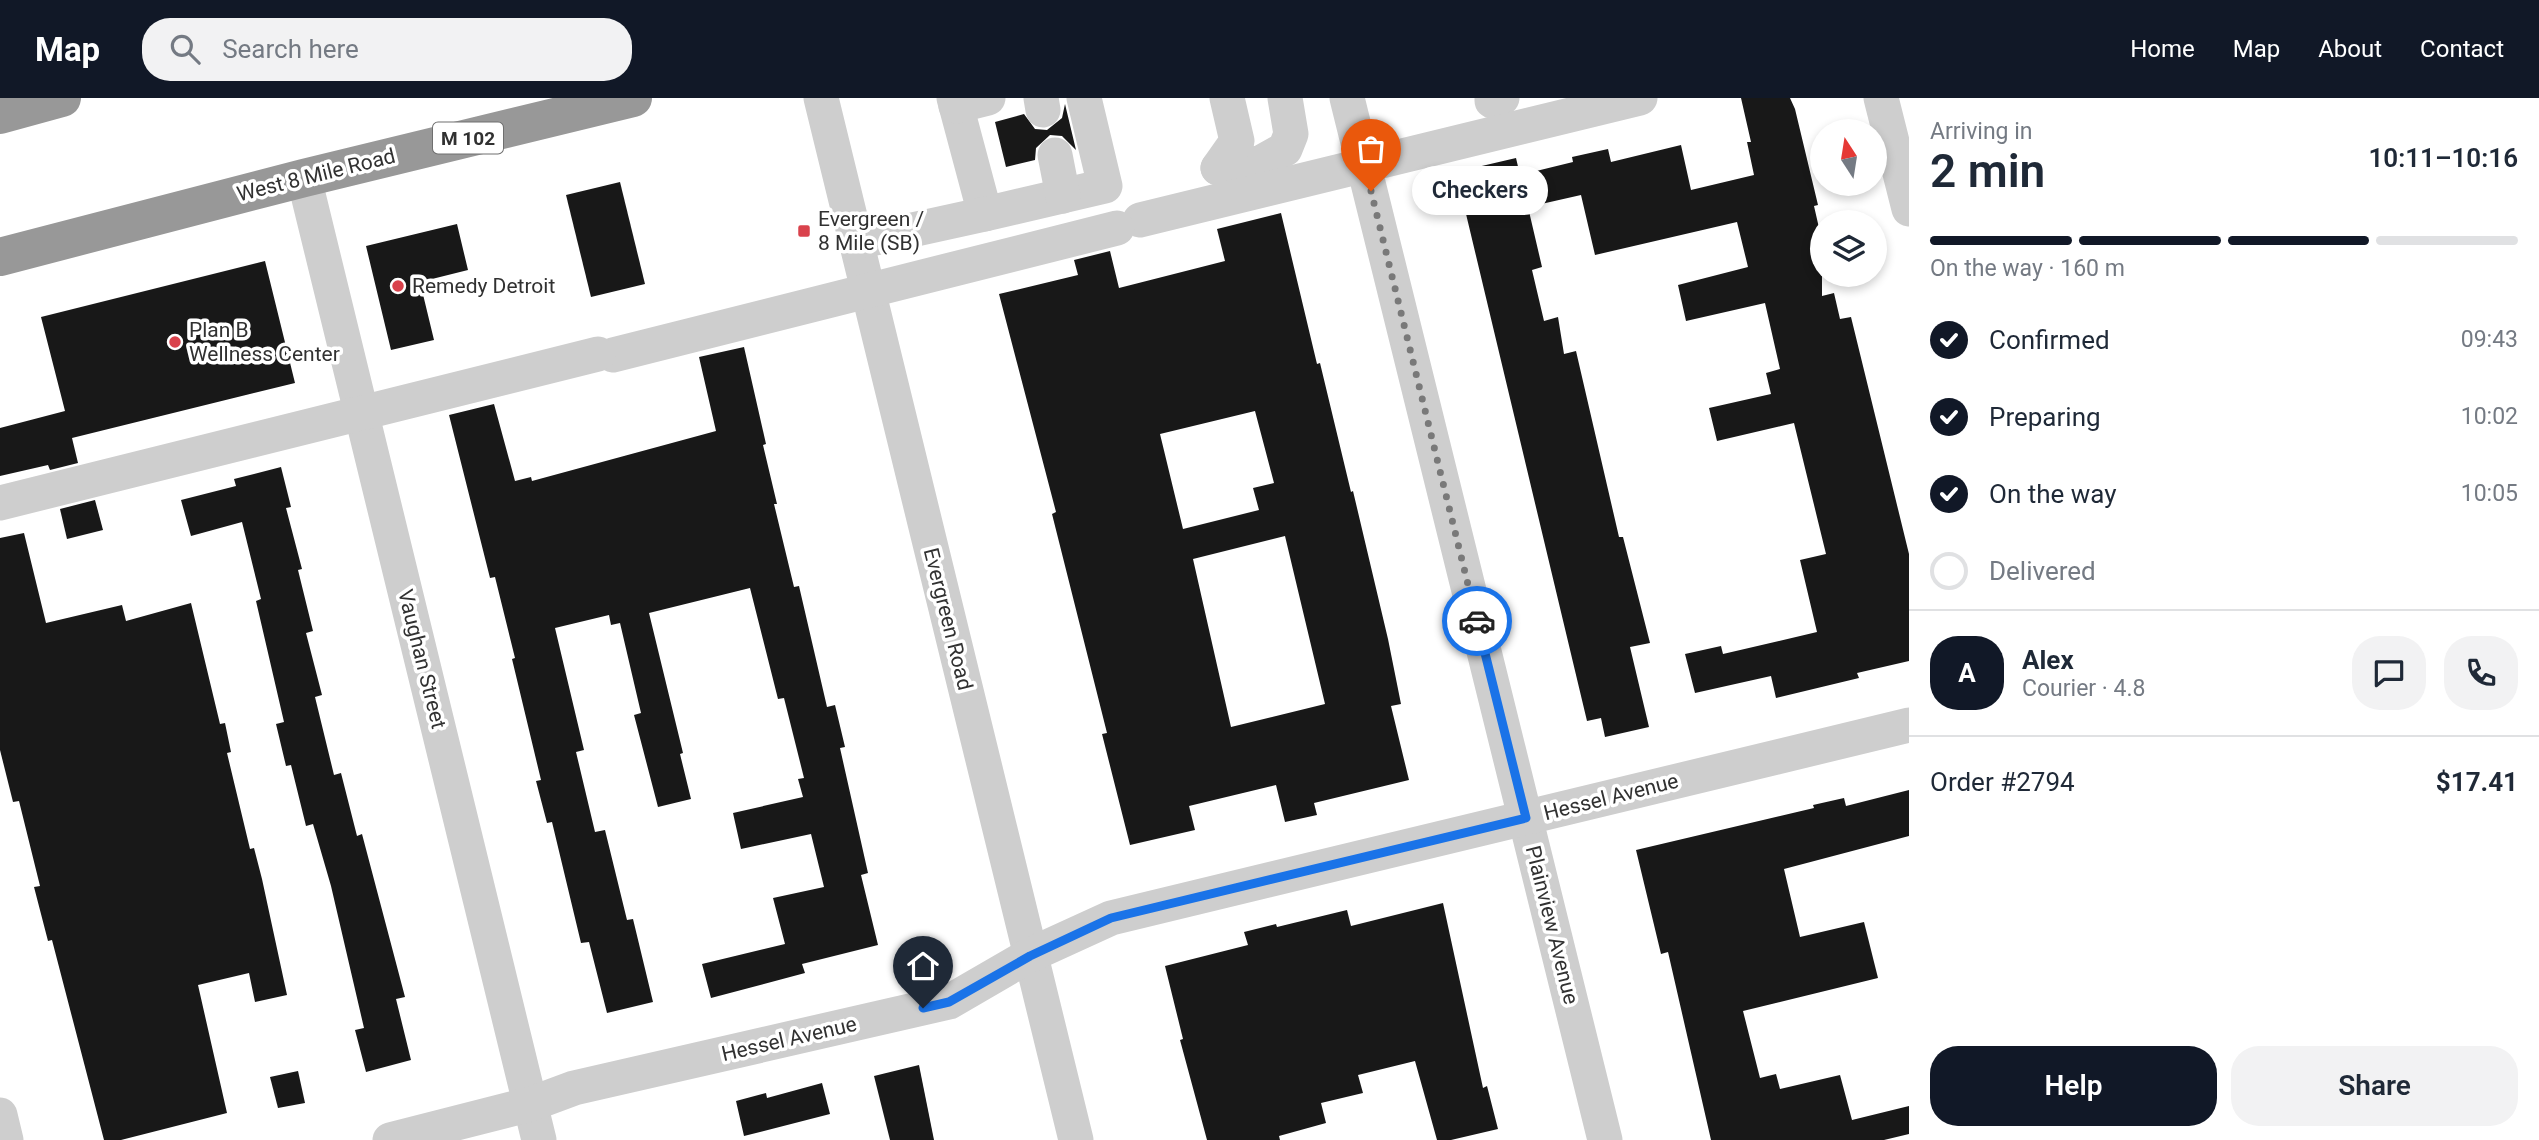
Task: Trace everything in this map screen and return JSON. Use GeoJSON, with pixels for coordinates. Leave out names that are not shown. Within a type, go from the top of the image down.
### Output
{"type":"FeatureCollection","features":[{"type":"Feature","properties":{"kind":"highway"},"geometry":{"type":"LineString","coordinates":[[0,115],[62,98]]}},
{"type":"Feature","properties":{"kind":"highway","name":"West 8 Mile Road"},"geometry":{"type":"LineString","coordinates":[[0,257],[304,178],[633,98]]}},
{"type":"Feature","properties":{"kind":"street","name":"Evergreen Road"},"geometry":{"type":"LineString","coordinates":[[821,98],[1076,1140]]}},
{"type":"Feature","properties":{"kind":"street"},"geometry":{"type":"LineString","coordinates":[[857,242],[1105,187],[1083,98]]}},
{"type":"Feature","properties":{"kind":"street"},"geometry":{"type":"LineString","coordinates":[[1227,98],[1237,141],[1218,168],[1260,163],[1285,149],[1291,134],[1285,98]]}},
{"type":"Feature","properties":{"kind":"street","name":"Plainview Avenue"},"geometry":{"type":"LineString","coordinates":[[1347,98],[1605,1140]]}},
{"type":"Feature","properties":{"kind":"street"},"geometry":{"type":"LineString","coordinates":[[1492,98],[1492,101],[1502,98]]}},
{"type":"Feature","properties":{"kind":"street"},"geometry":{"type":"LineString","coordinates":[[0,503],[1640,98]]}},
{"type":"Feature","properties":{"kind":"street"},"geometry":{"type":"LineString","coordinates":[[1881,98],[1909,209]]}},
{"type":"Feature","properties":{"kind":"street"},"geometry":{"type":"LineString","coordinates":[[966,101],[985,214]]}},
{"type":"Feature","properties":{"kind":"street"},"geometry":{"type":"LineString","coordinates":[[1055,155],[1063,196]]}},
{"type":"Feature","properties":{"kind":"street","name":"Vaughan Street"},"geometry":{"type":"LineString","coordinates":[[304,178],[539,1140]]}},
{"type":"Feature","properties":{"kind":"street","name":"Hessel Avenue"},"geometry":{"type":"LineString","coordinates":[[390,1140],[531,1104],[574,1087],[949,1002],[1030,956],[1111,918],[1909,725]]}},
{"type":"Feature","properties":{"kind":"street"},"geometry":{"type":"LineString","coordinates":[[0,1115],[6,1140]]}},
{"type":"Feature","properties":{"kind":"building"},"geometry":{"type":"Polygon","coordinates":[[[1741,98],[1790,98],[1810,172],[1810,196],[1816,196],[1818,205],[1814,206],[1815,210],[1810,210],[1810,287],[1822,287],[1822,296],[1834,293],[1840,319],[1851,317],[1909,554],[1909,661],[1857,673],[1859,678],[1776,698],[1771,676],[1695,693],[1685,654],[1721,646],[1723,654],[1817,632],[1800,560],[1826,554],[1794,423],[1717,441],[1709,408],[1771,394],[1766,373],[1780,369],[1765,303],[1686,321],[1678,285],[1748,267],[1737,222],[1595,255],[1581,195],[1528,207],[1542,267],[1532,270],[1544,321],[1558,317],[1564,354],[1576,351],[1619,537],[1623,537],[1650,643],[1630,647],[1649,727],[1605,737],[1601,718],[1587,721],[1456,172],[1516,158],[1520,175],[1573,162],[1572,157],[1608,149],[1611,162],[1681,145],[1691,190],[1754,175],[1747,142],[1751,142],[1741,98]]]}},
{"type":"Feature","properties":{"kind":"building"},"geometry":{"type":"Polygon","coordinates":[[[1065,104],[1076,150],[1062,136],[1050,135],[1036,148],[1035,160],[1006,167],[995,122],[1024,114],[1035,129],[1047,130],[1062,118],[1065,104]]]}},
{"type":"Feature","properties":{"kind":"building"},"geometry":{"type":"Polygon","coordinates":[[[620,182],[645,284],[591,297],[566,195],[620,182]]]}},
{"type":"Feature","properties":{"kind":"building"},"geometry":{"type":"Polygon","coordinates":[[[1281,213],[1317,364],[1320,363],[1351,492],[1353,491],[1388,639],[1401,704],[1391,706],[1409,780],[1314,803],[1317,815],[1285,822],[1276,785],[1189,806],[1195,830],[1130,845],[1102,734],[1107,733],[1052,514],[1056,512],[999,294],[1078,275],[1074,260],[1110,251],[1119,288],[1225,261],[1217,229],[1281,213]],[[1255,411],[1160,434],[1183,529],[1259,510],[1253,488],[1274,483],[1255,411]],[[1285,536],[1193,559],[1231,727],[1325,704],[1285,536]]]}},
{"type":"Feature","properties":{"kind":"building"},"geometry":{"type":"Polygon","coordinates":[[[457,224],[468,270],[420,282],[434,340],[391,350],[366,246],[457,224]]]}},
{"type":"Feature","properties":{"kind":"building"},"geometry":{"type":"Polygon","coordinates":[[[265,261],[295,383],[72,438],[78,463],[50,470],[48,465],[0,476],[0,428],[65,411],[41,317],[265,261]]]}},
{"type":"Feature","properties":{"kind":"building"},"geometry":{"type":"Polygon","coordinates":[[[744,347],[766,444],[763,445],[777,504],[774,504],[794,587],[799,586],[827,707],[835,705],[845,747],[840,748],[868,873],[861,875],[878,945],[802,964],[805,973],[711,998],[702,964],[785,944],[773,898],[824,887],[811,834],[741,849],[733,813],[803,797],[798,779],[804,778],[784,698],[778,699],[750,588],[649,613],[683,753],[680,754],[691,799],[658,807],[634,715],[641,713],[620,623],[611,625],[609,615],[555,628],[584,750],[576,752],[595,832],[605,830],[627,920],[633,919],[653,1002],[607,1013],[589,942],[581,943],[552,822],[547,823],[536,781],[541,780],[512,659],[515,658],[495,577],[490,578],[449,415],[494,404],[515,481],[531,477],[532,481],[716,431],[699,357],[744,347]]]}},
{"type":"Feature","properties":{"kind":"building"},"geometry":{"type":"Polygon","coordinates":[[[281,467],[291,507],[286,508],[302,569],[298,570],[313,631],[306,633],[322,695],[315,697],[334,775],[341,773],[357,836],[362,834],[405,997],[396,999],[411,1060],[366,1072],[355,1030],[364,1028],[331,886],[313,824],[306,826],[291,765],[286,766],[276,724],[284,722],[256,601],[261,599],[242,522],[191,536],[181,500],[236,486],[234,479],[281,467]]]}},
{"type":"Feature","properties":{"kind":"building"},"geometry":{"type":"Polygon","coordinates":[[[95,500],[103,530],[67,539],[60,509],[95,500]]]}},
{"type":"Feature","properties":{"kind":"building"},"geometry":{"type":"Polygon","coordinates":[[[24,533],[46,623],[122,605],[126,621],[191,603],[220,724],[225,723],[231,752],[227,753],[250,849],[254,848],[262,879],[287,995],[255,1002],[249,973],[198,985],[227,1113],[121,1140],[104,1140],[52,940],[48,941],[34,887],[40,886],[19,801],[13,802],[0,750],[0,538],[24,533]]]}},
{"type":"Feature","properties":{"kind":"building"},"geometry":{"type":"Polygon","coordinates":[[[1909,790],[1909,836],[1784,869],[1800,937],[1864,922],[1878,978],[1743,1011],[1760,1078],[1776,1074],[1780,1089],[1840,1075],[1852,1120],[1909,1106],[1909,1134],[1884,1140],[1711,1140],[1668,952],[1661,954],[1636,850],[1814,808],[1813,805],[1844,798],[1846,806],[1909,790]]]}},
{"type":"Feature","properties":{"kind":"building"},"geometry":{"type":"Polygon","coordinates":[[[1443,903],[1483,1088],[1487,1086],[1498,1129],[1451,1140],[1437,1140],[1415,1061],[1358,1075],[1363,1093],[1321,1103],[1326,1123],[1279,1136],[1280,1140],[1207,1140],[1180,1040],[1183,1039],[1165,966],[1248,945],[1244,932],[1276,924],[1277,927],[1347,910],[1351,926],[1443,903]]]}},
{"type":"Feature","properties":{"kind":"building"},"geometry":{"type":"Polygon","coordinates":[[[919,1065],[934,1140],[890,1140],[874,1076],[919,1065]]]}},
{"type":"Feature","properties":{"kind":"building"},"geometry":{"type":"Polygon","coordinates":[[[298,1071],[305,1103],[278,1108],[270,1077],[298,1071]]]}},
{"type":"Feature","properties":{"kind":"building"},"geometry":{"type":"Polygon","coordinates":[[[822,1083],[830,1114],[744,1136],[736,1101],[766,1093],[767,1098],[822,1083]]]}},
{"type":"Feature","properties":{"kind":"way so far"},"geometry":{"type":"LineString","coordinates":[[1371,191],[1477,621]]}},
{"type":"Feature","properties":{"kind":"place","name":"Checkers"},"geometry":{"type":"Point","coordinates":[1371,191]}},
{"type":"Feature","properties":{"kind":"place","name":"Evergreen / 8 Mile (SB)"},"geometry":{"type":"Point","coordinates":[804,231]}},
{"type":"Feature","properties":{"kind":"place","name":"Remedy Detroit"},"geometry":{"type":"Point","coordinates":[398,286]}},
{"type":"Feature","properties":{"kind":"place","name":"Plan B Wellness Center"},"geometry":{"type":"Point","coordinates":[175,342]}},
{"type":"Feature","properties":{"kind":"route"},"geometry":{"type":"LineString","coordinates":[[923,1008],[949,1002],[1030,956],[1111,918],[1526,818],[1477,621]]}}]}
